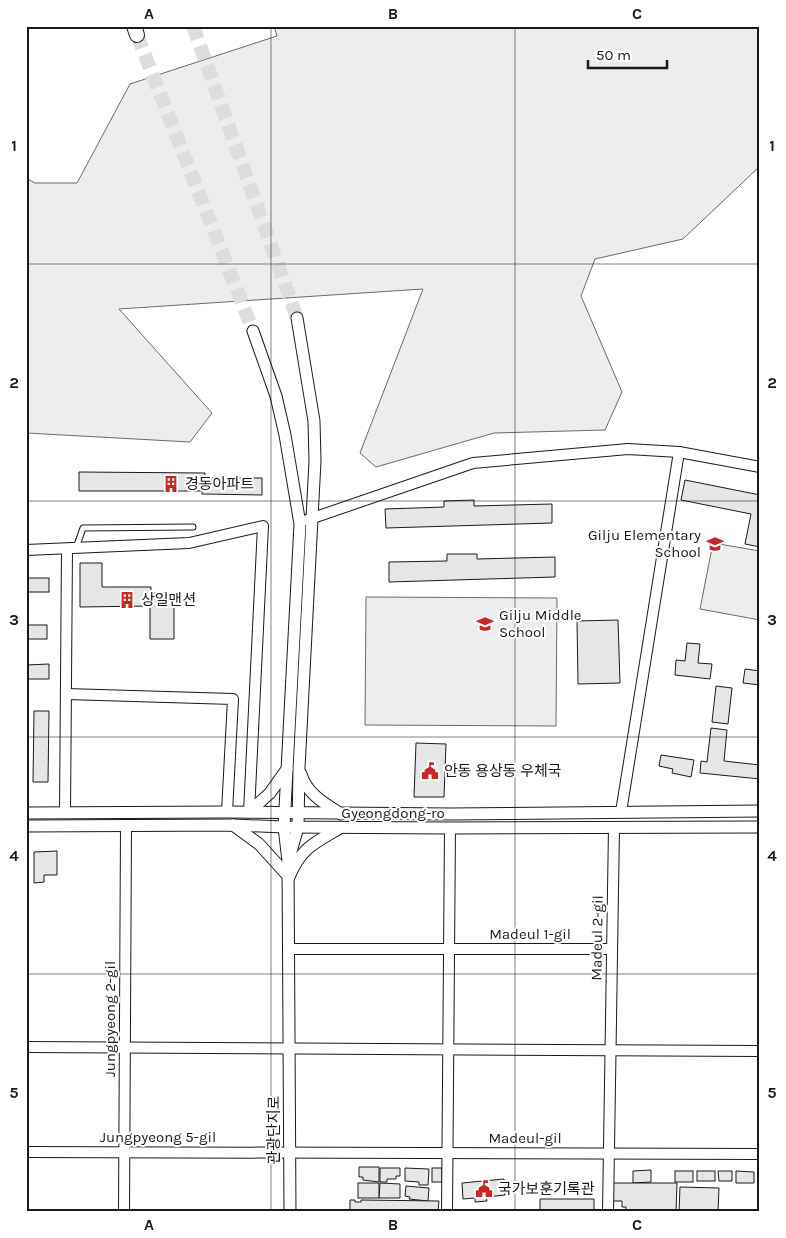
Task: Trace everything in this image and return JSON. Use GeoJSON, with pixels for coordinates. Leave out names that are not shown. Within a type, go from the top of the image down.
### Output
{"type":"FeatureCollection","features":[{"type":"Feature","properties":{"kind":"street"},"geometry":{"type":"LineString","coordinates":[[288,861],[298,827],[299,768],[316,461],[314,421],[297,318]]}},
{"type":"Feature","properties":{"kind":"street","name":"관광단지로"},"geometry":{"type":"LineString","coordinates":[[253,331],[276,396],[286,434],[300,524],[284,827],[289,877],[290,1212]]}},
{"type":"Feature","properties":{"kind":"street"},"geometry":{"type":"LineString","coordinates":[[300,524],[313,517],[473,463],[628,449],[678,452],[760,467]]}},
{"type":"Feature","properties":{"kind":"street"},"geometry":{"type":"LineString","coordinates":[[620,812],[678,452]]}},
{"type":"Feature","properties":{"kind":"street"},"geometry":{"type":"LineString","coordinates":[[26,550],[189,542],[263,526],[249,812]]}},
{"type":"Feature","properties":{"kind":"street"},"geometry":{"type":"LineString","coordinates":[[65,813],[66,694],[72,549]]}},
{"type":"Feature","properties":{"kind":"street"},"geometry":{"type":"LineString","coordinates":[[66,694],[233,700],[227,812]]}},
{"type":"Feature","properties":{"kind":"street"},"geometry":{"type":"LineString","coordinates":[[299,768],[304,782],[311,792],[341,814]]}},
{"type":"Feature","properties":{"kind":"street"},"geometry":{"type":"LineString","coordinates":[[249,812],[270,793],[287,769]]}},
{"type":"Feature","properties":{"kind":"street","name":"Gyeongdong-ro"},"geometry":{"type":"LineString","coordinates":[[26,813],[285,812],[341,814],[760,811]]}},
{"type":"Feature","properties":{"kind":"street"},"geometry":{"type":"LineString","coordinates":[[233,825],[259,844],[289,877],[302,853],[312,844],[342,828]]}},
{"type":"Feature","properties":{"kind":"street","name":"Gyeongdong-ro"},"geometry":{"type":"LineString","coordinates":[[26,826],[233,825],[342,828],[760,827]]}},
{"type":"Feature","properties":{"kind":"street","name":"Jungpyeong 2-gil"},"geometry":{"type":"LineString","coordinates":[[124,1212],[126,826]]}},
{"type":"Feature","properties":{"kind":"street","name":"Madeul 2-gil"},"geometry":{"type":"LineString","coordinates":[[608,1212],[614,827]]}},
{"type":"Feature","properties":{"kind":"street"},"geometry":{"type":"LineString","coordinates":[[447,1212],[450,828]]}},
{"type":"Feature","properties":{"kind":"street","name":"Madeul 1-gil"},"geometry":{"type":"LineString","coordinates":[[289,949],[612,949]]}},
{"type":"Feature","properties":{"kind":"street"},"geometry":{"type":"LineString","coordinates":[[26,1048],[760,1051]]}},
{"type":"Feature","properties":{"kind":"street","name":"Jungpyeong 5-gil"},"geometry":{"type":"LineString","coordinates":[[26,1152],[290,1152]]}},
{"type":"Feature","properties":{"kind":"street","name":"Madeul-gil"},"geometry":{"type":"LineString","coordinates":[[290,1152],[760,1154]]}},
{"type":"Feature","properties":{"kind":"lane"},"geometry":{"type":"LineString","coordinates":[[72,549],[83,528],[193,527]]}},
{"type":"Feature","properties":{"kind":"shaded area"},"geometry":{"type":"Polygon","coordinates":[[[274,26],[760,26],[760,166],[683,239],[595,259],[581,296],[622,392],[605,430],[494,433],[376,467],[360,453],[423,289],[119,309],[212,413],[190,442],[26,433],[26,178],[35,183],[77,183],[130,84],[277,36],[274,26]]]}},
{"type":"Feature","properties":{"kind":"shaded area"},"geometry":{"type":"Polygon","coordinates":[[[713,543],[760,551],[760,620],[700,609],[713,543]]]}},
{"type":"Feature","properties":{"kind":"shaded area"},"geometry":{"type":"Polygon","coordinates":[[[366,597],[557,598],[556,726],[365,725],[366,597]]]}},
{"type":"Feature","properties":{"kind":"building","name":"경동아파트"},"geometry":{"type":"Polygon","coordinates":[[[79,472],[205,473],[205,478],[262,478],[262,495],[202,494],[202,491],[79,491],[79,472]]]}},
{"type":"Feature","properties":{"kind":"building"},"geometry":{"type":"Polygon","coordinates":[[[685,480],[760,495],[760,547],[745,544],[751,514],[681,500],[685,480]]]}},
{"type":"Feature","properties":{"kind":"building"},"geometry":{"type":"Polygon","coordinates":[[[474,500],[474,506],[552,504],[552,523],[386,528],[385,509],[444,507],[444,501],[474,500]]]}},
{"type":"Feature","properties":{"kind":"building"},"geometry":{"type":"Polygon","coordinates":[[[447,554],[477,554],[477,559],[555,557],[555,577],[389,582],[389,562],[447,561],[447,554]]]}},
{"type":"Feature","properties":{"kind":"building","name":"상일맨션"},"geometry":{"type":"Polygon","coordinates":[[[80,563],[102,563],[102,587],[151,587],[151,593],[174,593],[174,639],[150,639],[150,606],[80,607],[80,563]]]}},
{"type":"Feature","properties":{"kind":"building"},"geometry":{"type":"Polygon","coordinates":[[[26,578],[49,578],[49,592],[26,592],[26,578]]]}},
{"type":"Feature","properties":{"kind":"building"},"geometry":{"type":"Polygon","coordinates":[[[618,620],[620,683],[578,684],[577,621],[618,620]]]}},
{"type":"Feature","properties":{"kind":"building"},"geometry":{"type":"Polygon","coordinates":[[[26,625],[47,625],[47,639],[26,639],[26,625]]]}},
{"type":"Feature","properties":{"kind":"building"},"geometry":{"type":"Polygon","coordinates":[[[687,643],[700,644],[698,663],[712,664],[710,679],[675,675],[676,660],[685,661],[687,643]]]}},
{"type":"Feature","properties":{"kind":"building"},"geometry":{"type":"Polygon","coordinates":[[[49,664],[49,679],[26,679],[26,665],[49,664]]]}},
{"type":"Feature","properties":{"kind":"building"},"geometry":{"type":"Polygon","coordinates":[[[745,669],[760,671],[760,685],[743,683],[745,669]]]}},
{"type":"Feature","properties":{"kind":"building"},"geometry":{"type":"Polygon","coordinates":[[[716,686],[732,688],[728,724],[712,722],[716,686]]]}},
{"type":"Feature","properties":{"kind":"building"},"geometry":{"type":"Polygon","coordinates":[[[34,711],[49,711],[48,782],[33,782],[34,711]]]}},
{"type":"Feature","properties":{"kind":"building"},"geometry":{"type":"Polygon","coordinates":[[[711,728],[727,730],[724,761],[760,765],[760,779],[700,773],[701,761],[707,762],[711,728]]]}},
{"type":"Feature","properties":{"kind":"building","name":"안동 용상동 우체국"},"geometry":{"type":"Polygon","coordinates":[[[416,743],[446,744],[444,797],[414,797],[416,743]]]}},
{"type":"Feature","properties":{"kind":"building"},"geometry":{"type":"Polygon","coordinates":[[[661,755],[694,760],[691,777],[672,773],[673,769],[659,766],[661,755]]]}},
{"type":"Feature","properties":{"kind":"building"},"geometry":{"type":"Polygon","coordinates":[[[57,851],[57,875],[44,875],[44,882],[34,883],[34,852],[57,851]]]}},
{"type":"Feature","properties":{"kind":"building"},"geometry":{"type":"Polygon","coordinates":[[[359,1167],[379,1167],[379,1182],[363,1180],[363,1177],[359,1177],[359,1167]]]}},
{"type":"Feature","properties":{"kind":"building"},"geometry":{"type":"Polygon","coordinates":[[[380,1168],[400,1168],[400,1176],[396,1176],[396,1179],[387,1179],[387,1182],[380,1182],[380,1168]]]}},
{"type":"Feature","properties":{"kind":"building"},"geometry":{"type":"Polygon","coordinates":[[[405,1168],[429,1169],[428,1185],[419,1185],[419,1182],[405,1181],[405,1168]]]}},
{"type":"Feature","properties":{"kind":"building"},"geometry":{"type":"Polygon","coordinates":[[[432,1168],[442,1168],[442,1182],[432,1182],[432,1168]]]}},
{"type":"Feature","properties":{"kind":"building"},"geometry":{"type":"Polygon","coordinates":[[[651,1170],[651,1182],[633,1183],[633,1171],[651,1170]]]}},
{"type":"Feature","properties":{"kind":"building"},"geometry":{"type":"Polygon","coordinates":[[[675,1171],[693,1171],[693,1182],[675,1182],[675,1171]]]}},
{"type":"Feature","properties":{"kind":"building"},"geometry":{"type":"Polygon","coordinates":[[[697,1171],[715,1171],[715,1181],[697,1181],[697,1171]]]}},
{"type":"Feature","properties":{"kind":"building"},"geometry":{"type":"Polygon","coordinates":[[[718,1171],[732,1171],[732,1181],[719,1181],[718,1171]]]}},
{"type":"Feature","properties":{"kind":"building"},"geometry":{"type":"Polygon","coordinates":[[[736,1171],[754,1172],[754,1183],[736,1183],[736,1171]]]}},
{"type":"Feature","properties":{"kind":"building","name":"국가보훈기록관"},"geometry":{"type":"Polygon","coordinates":[[[504,1179],[505,1195],[486,1197],[487,1201],[475,1202],[475,1198],[463,1199],[462,1183],[504,1179]]]}},
{"type":"Feature","properties":{"kind":"building"},"geometry":{"type":"Polygon","coordinates":[[[358,1183],[379,1183],[379,1198],[358,1198],[358,1183]]]}},
{"type":"Feature","properties":{"kind":"building"},"geometry":{"type":"Polygon","coordinates":[[[380,1183],[400,1184],[400,1198],[379,1198],[380,1183]]]}},
{"type":"Feature","properties":{"kind":"building"},"geometry":{"type":"Polygon","coordinates":[[[612,1183],[677,1183],[676,1212],[626,1212],[626,1207],[622,1207],[622,1201],[612,1201],[612,1183]]]}},
{"type":"Feature","properties":{"kind":"building"},"geometry":{"type":"Polygon","coordinates":[[[406,1186],[429,1188],[428,1201],[409,1199],[410,1197],[405,1196],[406,1186]]]}},
{"type":"Feature","properties":{"kind":"building"},"geometry":{"type":"Polygon","coordinates":[[[680,1187],[719,1188],[718,1212],[679,1212],[680,1187]]]}},
{"type":"Feature","properties":{"kind":"building"},"geometry":{"type":"Polygon","coordinates":[[[540,1199],[594,1199],[594,1211],[540,1212],[540,1199]]]}},
{"type":"Feature","properties":{"kind":"building"},"geometry":{"type":"Polygon","coordinates":[[[350,1200],[355,1200],[355,1202],[361,1202],[361,1200],[439,1201],[438,1212],[350,1212],[350,1200]]]}},
{"type":"Feature","properties":{"kind":"tunnel"},"geometry":{"type":"LineString","coordinates":[[193,26],[297,318]]}},
{"type":"Feature","properties":{"kind":"tunnel"},"geometry":{"type":"LineString","coordinates":[[137,35],[253,331]]}},
{"type":"Feature","properties":{"kind":"place","name":"경동아파트"},"geometry":{"type":"Point","coordinates":[171,484]}},
{"type":"Feature","properties":{"kind":"place","name":"Gilju Elementary School"},"geometry":{"type":"Point","coordinates":[715,544]}},
{"type":"Feature","properties":{"kind":"place","name":"상일맨션"},"geometry":{"type":"Point","coordinates":[127,600]}},
{"type":"Feature","properties":{"kind":"place","name":"Gilju Middle School"},"geometry":{"type":"Point","coordinates":[485,624]}},
{"type":"Feature","properties":{"kind":"place","name":"안동 용상동 우체국"},"geometry":{"type":"Point","coordinates":[430,771]}},
{"type":"Feature","properties":{"kind":"place","name":"국가보훈기록관"},"geometry":{"type":"Point","coordinates":[484,1189]}}]}
